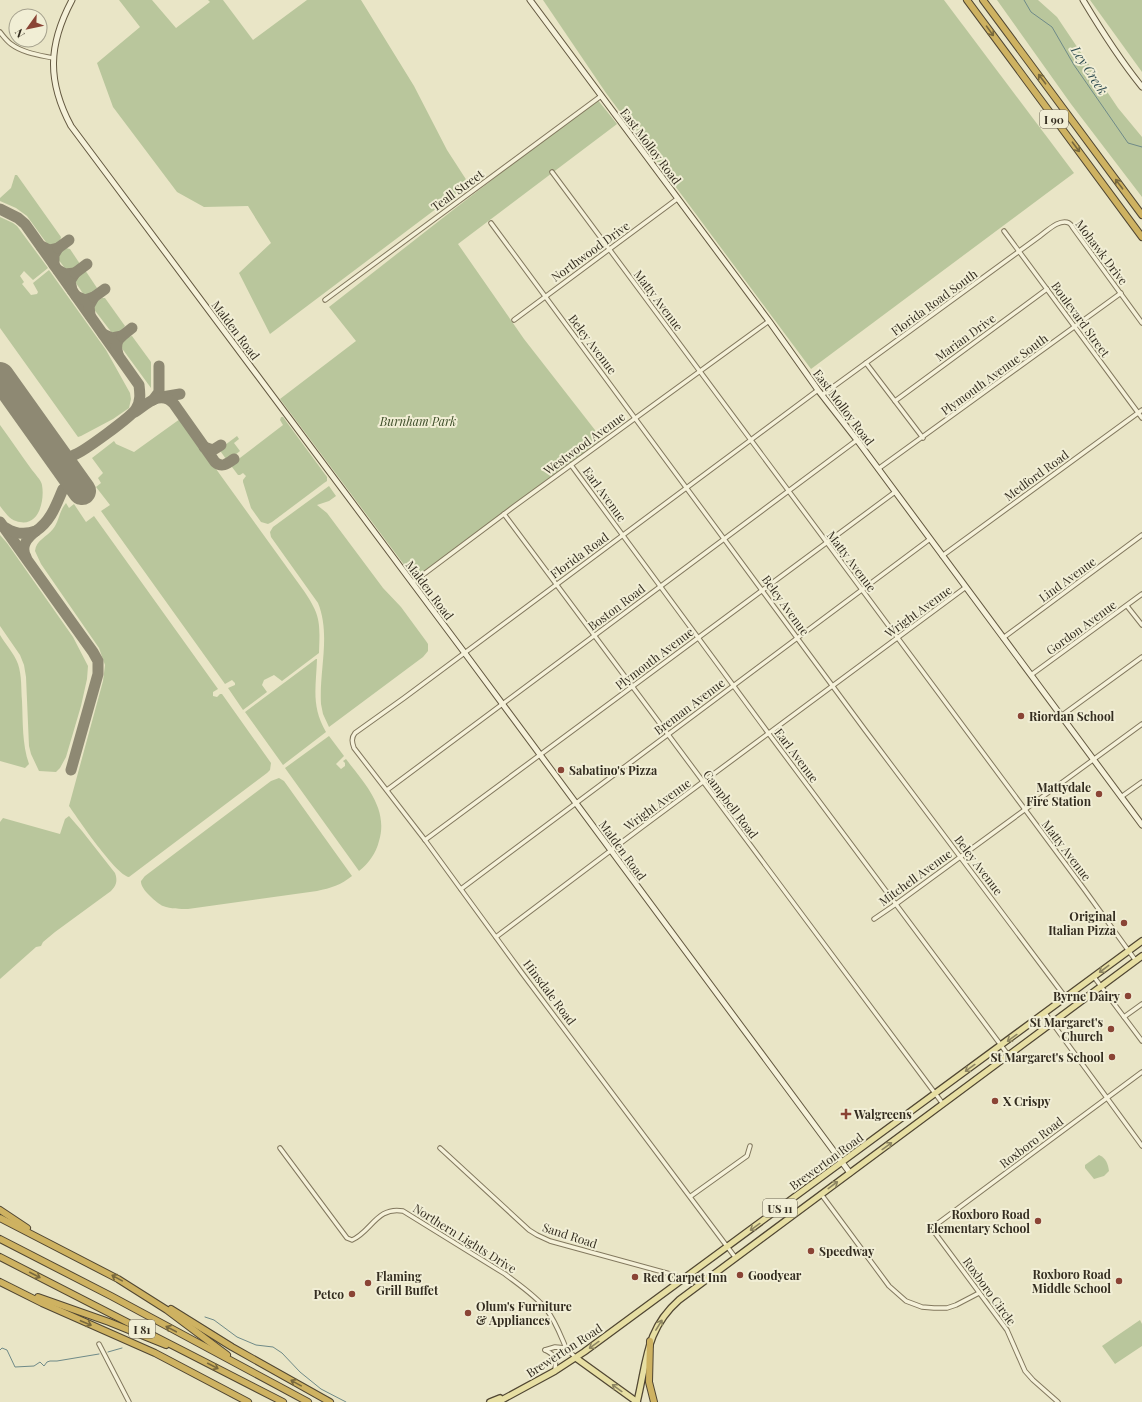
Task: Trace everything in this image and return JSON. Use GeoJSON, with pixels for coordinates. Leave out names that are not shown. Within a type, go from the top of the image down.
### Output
{"type":"FeatureCollection","features":[{"type":"Feature","properties":{"kind":"highway","name":"I 90"},"geometry":{"type":"LineString","coordinates":[[967,0],[1142,237]]}},
{"type":"Feature","properties":{"kind":"highway","name":"I 90"},"geometry":{"type":"LineString","coordinates":[[983,0],[1142,215]]}},
{"type":"Feature","properties":{"kind":"highway"},"geometry":{"type":"LineString","coordinates":[[0,1210],[54,1246]]}},
{"type":"Feature","properties":{"kind":"highway"},"geometry":{"type":"LineString","coordinates":[[0,1218],[118,1279],[169,1308],[232,1347],[330,1402]]}},
{"type":"Feature","properties":{"kind":"highway","name":"I 81"},"geometry":{"type":"LineString","coordinates":[[0,1239],[111,1296],[308,1402]]}},
{"type":"Feature","properties":{"kind":"highway","name":"I 81"},"geometry":{"type":"LineString","coordinates":[[0,1257],[283,1402]]}},
{"type":"Feature","properties":{"kind":"highway"},"geometry":{"type":"LineString","coordinates":[[0,1281],[35,1297],[109,1322],[201,1360]]}},
{"type":"Feature","properties":{"kind":"highway"},"geometry":{"type":"LineString","coordinates":[[0,1281],[42,1303],[148,1350],[248,1402]]}},
{"type":"Feature","properties":{"kind":"highway"},"geometry":{"type":"LineString","coordinates":[[150,1298],[243,1367]]}},
{"type":"Feature","properties":{"kind":"highway"},"geometry":{"type":"LineString","coordinates":[[650,1341],[649,1382],[654,1402]]}},
{"type":"Feature","properties":{"kind":"main road","name":"Brewerton Road"},"geometry":{"type":"LineString","coordinates":[[498,1402],[576,1358],[632,1318],[684,1278],[1142,942]]}},
{"type":"Feature","properties":{"kind":"main road","name":"Brewerton Road"},"geometry":{"type":"LineString","coordinates":[[637,1402],[650,1341],[666,1314],[679,1300],[1142,956]]}},
{"type":"Feature","properties":{"kind":"main road"},"geometry":{"type":"LineString","coordinates":[[576,1358],[637,1402]]}},
{"type":"Feature","properties":{"kind":"main road"},"geometry":{"type":"LineString","coordinates":[[490,1402],[519,1391]]}},
{"type":"Feature","properties":{"kind":"street","name":"Malden Road"},"geometry":{"type":"LineString","coordinates":[[72,0],[59,27],[53,58],[53,74],[63,111],[78,136],[503,704],[850,1173]]}},
{"type":"Feature","properties":{"kind":"street","name":"East Molloy Road"},"geometry":{"type":"LineString","coordinates":[[530,0],[1142,825]]}},
{"type":"Feature","properties":{"kind":"street"},"geometry":{"type":"LineString","coordinates":[[1082,0],[1097,25],[1132,76],[1142,87]]}},
{"type":"Feature","properties":{"kind":"street"},"geometry":{"type":"LineString","coordinates":[[0,32],[10,44],[19,49],[36,55],[53,58]]}},
{"type":"Feature","properties":{"kind":"street","name":"Teall Street"},"geometry":{"type":"LineString","coordinates":[[325,300],[601,96]]}},
{"type":"Feature","properties":{"kind":"street","name":"Matty Avenue"},"geometry":{"type":"LineString","coordinates":[[552,172],[1136,961]]}},
{"type":"Feature","properties":{"kind":"street","name":"Northwood Drive"},"geometry":{"type":"LineString","coordinates":[[514,320],[677,199]]}},
{"type":"Feature","properties":{"kind":"street","name":"Mohawk Drive"},"geometry":{"type":"LineString","coordinates":[[1056,225],[1063,222],[1068,223],[1073,228],[1142,323]]}},
{"type":"Feature","properties":{"kind":"street","name":"Beley Avenue"},"geometry":{"type":"LineString","coordinates":[[490,223],[1066,998]]}},
{"type":"Feature","properties":{"kind":"street","name":"Florida Road South"},"geometry":{"type":"LineString","coordinates":[[822,395],[1056,225]]}},
{"type":"Feature","properties":{"kind":"street","name":"Boulevard Street"},"geometry":{"type":"LineString","coordinates":[[1004,231],[1074,328],[1142,418]]}},
{"type":"Feature","properties":{"kind":"street","name":"Marian Drive"},"geometry":{"type":"LineString","coordinates":[[895,401],[1047,289]]}},
{"type":"Feature","properties":{"kind":"street","name":"Plymouth Avenue South"},"geometry":{"type":"LineString","coordinates":[[878,470],[1121,293]]}},
{"type":"Feature","properties":{"kind":"street","name":"Westwood Avenue"},"geometry":{"type":"LineString","coordinates":[[412,583],[768,321]]}},
{"type":"Feature","properties":{"kind":"street"},"geometry":{"type":"LineString","coordinates":[[866,363],[922,438]]}},
{"type":"Feature","properties":{"kind":"street","name":"Florida Road"},"geometry":{"type":"LineString","coordinates":[[352,737],[354,733],[818,390]]}},
{"type":"Feature","properties":{"kind":"street","name":"Medford Road"},"geometry":{"type":"LineString","coordinates":[[942,556],[1142,410]]}},
{"type":"Feature","properties":{"kind":"street","name":"Boston Road"},"geometry":{"type":"LineString","coordinates":[[387,790],[857,440]]}},
{"type":"Feature","properties":{"kind":"street","name":"Earl Avenue"},"geometry":{"type":"LineString","coordinates":[[571,465],[1009,1056]]}},
{"type":"Feature","properties":{"kind":"street","name":"Plymouth Avenue"},"geometry":{"type":"LineString","coordinates":[[425,840],[895,492]]}},
{"type":"Feature","properties":{"kind":"street","name":"Campbell Road"},"geometry":{"type":"LineString","coordinates":[[504,514],[943,1104]]}},
{"type":"Feature","properties":{"kind":"street","name":"Lind Avenue"},"geometry":{"type":"LineString","coordinates":[[1003,638],[1142,535]]}},
{"type":"Feature","properties":{"kind":"street","name":"Breman Avenue"},"geometry":{"type":"LineString","coordinates":[[461,889],[930,539]]}},
{"type":"Feature","properties":{"kind":"street","name":"Wright Avenue"},"geometry":{"type":"LineString","coordinates":[[496,937],[966,588]]}},
{"type":"Feature","properties":{"kind":"street","name":"Gordon Avenue"},"geometry":{"type":"LineString","coordinates":[[1031,676],[1142,594]]}},
{"type":"Feature","properties":{"kind":"street"},"geometry":{"type":"LineString","coordinates":[[1127,606],[1142,625]]}},
{"type":"Feature","properties":{"kind":"street"},"geometry":{"type":"LineString","coordinates":[[1061,716],[1142,656]]}},
{"type":"Feature","properties":{"kind":"street","name":"Mitchell Avenue"},"geometry":{"type":"LineString","coordinates":[[874,919],[1142,724]]}},
{"type":"Feature","properties":{"kind":"street","name":"Hinsdale Road"},"geometry":{"type":"LineString","coordinates":[[352,737],[354,748],[425,840],[735,1257]]}},
{"type":"Feature","properties":{"kind":"street"},"geometry":{"type":"LineString","coordinates":[[1121,797],[1142,782]]}},
{"type":"Feature","properties":{"kind":"street"},"geometry":{"type":"LineString","coordinates":[[1094,977],[1142,1041]]}},
{"type":"Feature","properties":{"kind":"street"},"geometry":{"type":"LineString","coordinates":[[1124,1017],[1142,1004]]}},
{"type":"Feature","properties":{"kind":"street"},"geometry":{"type":"LineString","coordinates":[[1045,1014],[1142,1146]]}},
{"type":"Feature","properties":{"kind":"street","name":"Roxboro Road"},"geometry":{"type":"LineString","coordinates":[[934,1229],[937,1224],[1142,1072]]}},
{"type":"Feature","properties":{"kind":"street"},"geometry":{"type":"LineString","coordinates":[[691,1196],[747,1156],[750,1151],[750,1146]]}},
{"type":"Feature","properties":{"kind":"street","name":"Northern Lights Drive"},"geometry":{"type":"LineString","coordinates":[[280,1148],[347,1238],[352,1240],[358,1237],[372,1223],[388,1212],[393,1210],[403,1211],[505,1274],[517,1283],[546,1309],[553,1319],[566,1348]]}},
{"type":"Feature","properties":{"kind":"street","name":"Sand Road"},"geometry":{"type":"LineString","coordinates":[[440,1148],[529,1230],[537,1235],[550,1241],[684,1278],[700,1284]]}},
{"type":"Feature","properties":{"kind":"street"},"geometry":{"type":"LineString","coordinates":[[821,1194],[889,1286],[906,1301],[922,1307],[947,1308],[957,1305],[979,1293]]}},
{"type":"Feature","properties":{"kind":"street","name":"Roxboro Circle"},"geometry":{"type":"LineString","coordinates":[[934,1229],[935,1233],[1007,1330],[1024,1371],[1058,1402]]}},
{"type":"Feature","properties":{"kind":"street"},"geometry":{"type":"LineString","coordinates":[[99,1344],[129,1402]]}},
{"type":"Feature","properties":{"kind":"street"},"geometry":{"type":"LineString","coordinates":[[555,1371],[556,1357],[546,1350],[555,1347],[566,1348],[576,1358]]}},
{"type":"Feature","properties":{"kind":"green space"},"geometry":{"type":"Polygon","coordinates":[[[119,0],[152,0],[176,28],[210,2],[208,0],[223,0],[253,40],[307,0],[361,0],[414,86],[447,150],[469,184],[270,334],[239,273],[271,243],[248,206],[204,207],[177,192],[113,107],[97,63],[140,27],[119,0]]]}},
{"type":"Feature","properties":{"kind":"green space"},"geometry":{"type":"Polygon","coordinates":[[[543,0],[944,0],[1074,173],[811,369],[606,93],[543,0]]]}},
{"type":"Feature","properties":{"kind":"green space"},"geometry":{"type":"Polygon","coordinates":[[[997,0],[1038,0],[1057,17],[1118,108],[1142,137],[1142,197],[1071,104],[997,0]]]}},
{"type":"Feature","properties":{"kind":"green space"},"geometry":{"type":"Polygon","coordinates":[[[1090,0],[1142,0],[1142,72],[1090,0]]]}},
{"type":"Feature","properties":{"kind":"green space","name":"Burnham Park"},"geometry":{"type":"Polygon","coordinates":[[[597,99],[617,124],[458,244],[524,339],[602,439],[414,578],[280,399],[356,341],[329,307],[597,99]]]}},
{"type":"Feature","properties":{"kind":"green space"},"geometry":{"type":"Polygon","coordinates":[[[15,175],[17,175],[61,237],[60,241],[54,245],[48,245],[27,216],[16,208],[0,201],[0,198],[11,188],[15,175]]]}},
{"type":"Feature","properties":{"kind":"green space"},"geometry":{"type":"Polygon","coordinates":[[[0,217],[17,226],[48,268],[33,280],[24,271],[20,276],[24,282],[22,284],[31,295],[37,294],[38,292],[33,283],[49,270],[106,350],[130,393],[131,399],[129,408],[113,419],[81,436],[78,437],[0,328],[0,217]]]}},
{"type":"Feature","properties":{"kind":"green space"},"geometry":{"type":"Polygon","coordinates":[[[66,248],[70,249],[80,264],[80,266],[74,270],[67,271],[58,259],[60,253],[66,248]]]}},
{"type":"Feature","properties":{"kind":"green space"},"geometry":{"type":"Polygon","coordinates":[[[82,270],[85,270],[97,288],[95,292],[87,296],[84,295],[74,280],[77,274],[82,270]]]}},
{"type":"Feature","properties":{"kind":"green space"},"geometry":{"type":"Polygon","coordinates":[[[102,298],[105,298],[125,326],[119,333],[112,333],[93,308],[95,303],[102,298]]]}},
{"type":"Feature","properties":{"kind":"green space"},"geometry":{"type":"Polygon","coordinates":[[[132,336],[151,362],[151,388],[121,347],[124,340],[132,336]]]}},
{"type":"Feature","properties":{"kind":"green space"},"geometry":{"type":"Polygon","coordinates":[[[281,417],[283,417],[327,477],[327,481],[268,524],[261,522],[251,508],[243,482],[246,476],[243,473],[238,475],[232,467],[232,464],[283,425],[280,420],[281,417]]]}},
{"type":"Feature","properties":{"kind":"green space"},"geometry":{"type":"Polygon","coordinates":[[[180,419],[304,591],[314,607],[318,620],[319,653],[282,681],[274,675],[264,680],[262,685],[267,692],[243,710],[228,688],[235,685],[235,683],[232,680],[225,684],[101,511],[110,505],[96,487],[101,483],[98,478],[103,473],[92,458],[114,441],[116,444],[134,452],[180,419]]]}},
{"type":"Feature","properties":{"kind":"green space"},"geometry":{"type":"Polygon","coordinates":[[[0,425],[42,485],[43,492],[41,506],[35,518],[30,521],[24,522],[11,519],[0,506],[0,425]]]}},
{"type":"Feature","properties":{"kind":"green space"},"geometry":{"type":"Polygon","coordinates":[[[237,436],[239,439],[234,443],[240,451],[230,459],[226,459],[221,452],[221,448],[237,436]]]}},
{"type":"Feature","properties":{"kind":"green space"},"geometry":{"type":"Polygon","coordinates":[[[329,486],[336,496],[329,501],[317,505],[327,513],[383,588],[401,607],[428,644],[428,651],[423,657],[329,727],[323,714],[321,704],[324,653],[324,628],[322,615],[318,603],[271,537],[270,532],[273,527],[329,486]]]}},
{"type":"Feature","properties":{"kind":"green space"},"geometry":{"type":"Polygon","coordinates":[[[66,503],[69,508],[74,504],[86,522],[94,516],[218,689],[213,692],[213,696],[217,697],[222,694],[271,763],[270,770],[267,773],[129,877],[115,867],[69,806],[103,681],[105,665],[99,648],[41,564],[35,551],[37,544],[51,532],[55,526],[66,503]]]}},
{"type":"Feature","properties":{"kind":"green space"},"geometry":{"type":"Polygon","coordinates":[[[0,535],[73,637],[88,666],[87,679],[81,706],[66,757],[56,772],[39,771],[31,754],[29,746],[26,677],[24,665],[20,655],[0,626],[0,535]]]}},
{"type":"Feature","properties":{"kind":"green space"},"geometry":{"type":"Polygon","coordinates":[[[0,635],[14,656],[20,673],[24,741],[29,764],[25,768],[0,761],[0,635]]]}},
{"type":"Feature","properties":{"kind":"green space"},"geometry":{"type":"Polygon","coordinates":[[[316,659],[316,705],[321,723],[326,732],[283,765],[245,712],[316,659]]]}},
{"type":"Feature","properties":{"kind":"green space"},"geometry":{"type":"Polygon","coordinates":[[[329,736],[344,756],[336,764],[341,769],[345,766],[343,761],[346,759],[373,797],[381,818],[381,829],[376,850],[366,865],[359,871],[285,768],[329,736]]]}},
{"type":"Feature","properties":{"kind":"green space"},"geometry":{"type":"Polygon","coordinates":[[[279,778],[284,781],[352,876],[344,882],[327,889],[188,909],[163,906],[146,892],[141,884],[141,881],[145,876],[271,781],[279,778]]]}},
{"type":"Feature","properties":{"kind":"green space"},"geometry":{"type":"Polygon","coordinates":[[[69,816],[115,873],[115,885],[111,891],[55,932],[43,942],[41,946],[36,947],[0,979],[0,822],[3,818],[60,834],[65,819],[69,816]]]}},
{"type":"Feature","properties":{"kind":"green space"},"geometry":{"type":"Polygon","coordinates":[[[1099,1155],[1106,1162],[1109,1171],[1104,1176],[1094,1179],[1085,1168],[1085,1165],[1099,1155]]]}},
{"type":"Feature","properties":{"kind":"green space"},"geometry":{"type":"Polygon","coordinates":[[[1140,1320],[1142,1324],[1142,1346],[1115,1364],[1102,1346],[1140,1320]]]}},
{"type":"Feature","properties":{"kind":"waterway","name":"Ley Creek"},"geometry":{"type":"LineString","coordinates":[[1024,0],[1031,12],[1052,27],[1074,65],[1128,143],[1142,147]]}},
{"type":"Feature","properties":{"kind":"waterway"},"geometry":{"type":"LineString","coordinates":[[205,1317],[214,1320],[237,1337],[256,1345],[273,1347],[282,1353],[300,1372],[321,1389],[346,1402]]}},
{"type":"Feature","properties":{"kind":"waterway"},"geometry":{"type":"LineString","coordinates":[[0,1350],[2,1348],[7,1350],[15,1367],[34,1366],[40,1362],[44,1366],[50,1361],[99,1354]]}},
{"type":"Feature","properties":{"kind":"waterway"},"geometry":{"type":"LineString","coordinates":[[108,1352],[122,1348]]}},
{"type":"Feature","properties":{"kind":"taxiway"},"geometry":{"type":"LineString","coordinates":[[0,209],[18,218],[25,224],[139,385],[139,403],[136,409],[117,426],[74,455]]}},
{"type":"Feature","properties":{"kind":"taxiway"},"geometry":{"type":"LineString","coordinates":[[58,248],[69,240]]}},
{"type":"Feature","properties":{"kind":"taxiway"},"geometry":{"type":"LineString","coordinates":[[41,246],[49,250],[58,248],[54,255],[54,265]]}},
{"type":"Feature","properties":{"kind":"taxiway"},"geometry":{"type":"LineString","coordinates":[[75,273],[87,264]]}},
{"type":"Feature","properties":{"kind":"taxiway"},"geometry":{"type":"LineString","coordinates":[[58,270],[65,274],[75,273],[70,281],[72,290]]}},
{"type":"Feature","properties":{"kind":"taxiway"},"geometry":{"type":"LineString","coordinates":[[94,297],[105,289]]}},
{"type":"Feature","properties":{"kind":"taxiway"},"geometry":{"type":"LineString","coordinates":[[76,296],[85,300],[94,297],[89,306],[90,315]]}},
{"type":"Feature","properties":{"kind":"taxiway"},"geometry":{"type":"LineString","coordinates":[[122,336],[132,328]]}},
{"type":"Feature","properties":{"kind":"taxiway"},"geometry":{"type":"LineString","coordinates":[[103,334],[112,338],[122,336],[118,340],[117,344],[118,354]]}},
{"type":"Feature","properties":{"kind":"taxiway"},"geometry":{"type":"LineString","coordinates":[[153,400],[159,392],[159,366]]}},
{"type":"Feature","properties":{"kind":"taxiway"},"geometry":{"type":"LineString","coordinates":[[162,397],[180,394]]}},
{"type":"Feature","properties":{"kind":"taxiway"},"geometry":{"type":"LineString","coordinates":[[135,412],[154,399],[164,398],[169,400],[174,404],[215,462],[222,465],[227,464],[234,459]]}},
{"type":"Feature","properties":{"kind":"taxiway"},"geometry":{"type":"LineString","coordinates":[[204,447],[213,450],[221,445]]}},
{"type":"Feature","properties":{"kind":"taxiway"},"geometry":{"type":"LineString","coordinates":[[36,531],[49,518],[63,489]]}},
{"type":"Feature","properties":{"kind":"taxiway"},"geometry":{"type":"LineString","coordinates":[[0,522],[98,661],[98,674],[71,770]]}},
{"type":"Feature","properties":{"kind":"taxiway"},"geometry":{"type":"LineString","coordinates":[[6,528],[13,532],[20,533],[36,531],[25,542],[24,553],[26,557]]}},
{"type":"Feature","properties":{"kind":"runway"},"geometry":{"type":"LineString","coordinates":[[0,376],[82,491]]}},
{"type":"Feature","properties":{"kind":"place","name":"Riordan School"},"geometry":{"type":"Point","coordinates":[1021,716]}},
{"type":"Feature","properties":{"kind":"place","name":"Sabatino's Pizza"},"geometry":{"type":"Point","coordinates":[561,770]}},
{"type":"Feature","properties":{"kind":"place","name":"Mattydale Fire Station"},"geometry":{"type":"Point","coordinates":[1099,794]}},
{"type":"Feature","properties":{"kind":"place","name":"Original Italian Pizza"},"geometry":{"type":"Point","coordinates":[1124,923]}},
{"type":"Feature","properties":{"kind":"place","name":"Byrne Dairy"},"geometry":{"type":"Point","coordinates":[1128,996]}},
{"type":"Feature","properties":{"kind":"place","name":"St Margaret's Church"},"geometry":{"type":"Point","coordinates":[1111,1029]}},
{"type":"Feature","properties":{"kind":"place","name":"St Margaret's School"},"geometry":{"type":"Point","coordinates":[1112,1057]}},
{"type":"Feature","properties":{"kind":"place","name":"X Crispy"},"geometry":{"type":"Point","coordinates":[995,1101]}},
{"type":"Feature","properties":{"kind":"place","name":"Walgreens"},"geometry":{"type":"Point","coordinates":[846,1114]}},
{"type":"Feature","properties":{"kind":"place","name":"Roxboro Road Elementary School"},"geometry":{"type":"Point","coordinates":[1038,1221]}},
{"type":"Feature","properties":{"kind":"place","name":"Speedway"},"geometry":{"type":"Point","coordinates":[811,1251]}},
{"type":"Feature","properties":{"kind":"place","name":"Goodyear"},"geometry":{"type":"Point","coordinates":[740,1275]}},
{"type":"Feature","properties":{"kind":"place","name":"Red Carpet Inn"},"geometry":{"type":"Point","coordinates":[635,1277]}},
{"type":"Feature","properties":{"kind":"place","name":"Roxboro Road Middle School"},"geometry":{"type":"Point","coordinates":[1119,1281]}},
{"type":"Feature","properties":{"kind":"place","name":"Flaming Grill Buffet"},"geometry":{"type":"Point","coordinates":[368,1283]}},
{"type":"Feature","properties":{"kind":"place","name":"Petco"},"geometry":{"type":"Point","coordinates":[352,1294]}},
{"type":"Feature","properties":{"kind":"place","name":"Olum's Furniture & Appliances"},"geometry":{"type":"Point","coordinates":[468,1313]}}]}
